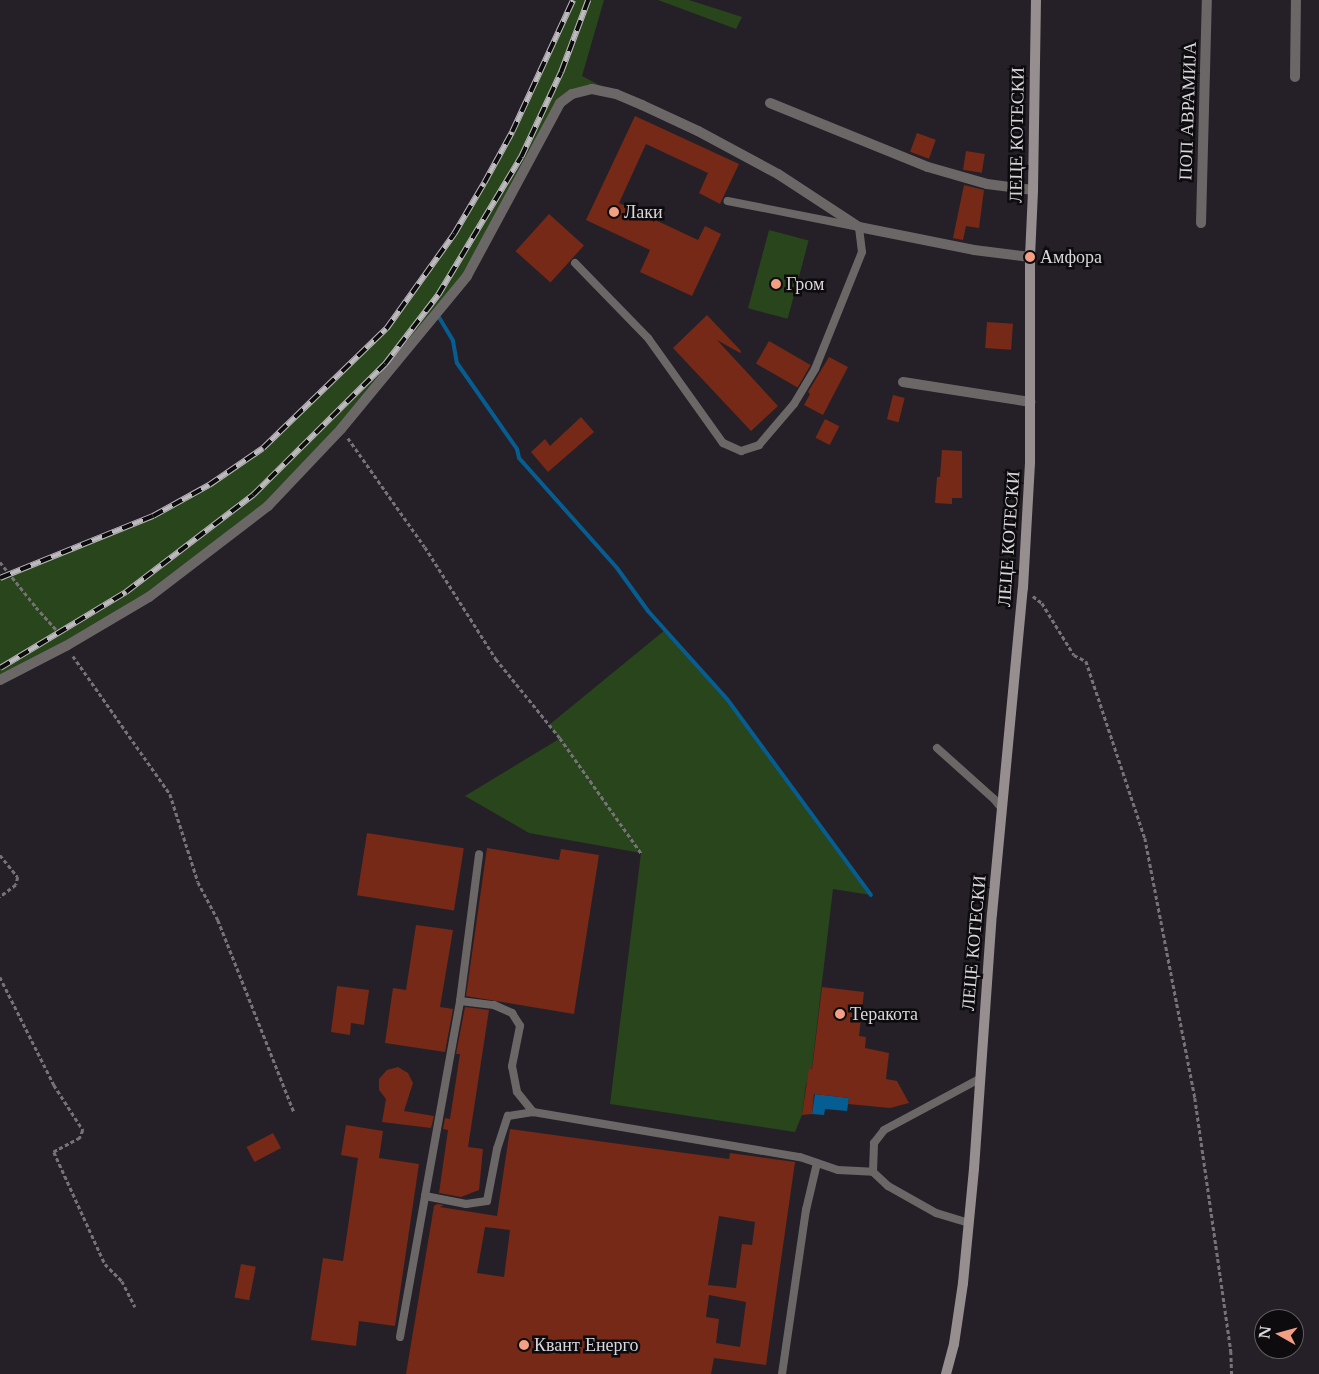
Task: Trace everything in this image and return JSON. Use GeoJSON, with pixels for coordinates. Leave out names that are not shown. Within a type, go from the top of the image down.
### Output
{"type":"FeatureCollection","features":[{"type":"Feature","properties":{"kind":"main road","name":"ЛЕЦЕ КОТЕСКИ"},"geometry":{"type":"LineString","coordinates":[[946,1374],[956,1335],[969,1223],[979,1079],[1023,588],[1030,463],[1030,257],[1036,0]]}},
{"type":"Feature","properties":{"kind":"street","name":"ПОП АВРАМИЈА"},"geometry":{"type":"LineString","coordinates":[[1201,223],[1207,0]]}},
{"type":"Feature","properties":{"kind":"street"},"geometry":{"type":"LineString","coordinates":[[1295,77],[1296,0]]}},
{"type":"Feature","properties":{"kind":"street"},"geometry":{"type":"LineString","coordinates":[[0,680],[66,646],[149,597],[268,506],[341,429],[467,276],[560,103],[572,94],[592,90],[616,94],[650,109],[778,174],[859,227],[974,250],[1030,257]]}},
{"type":"Feature","properties":{"kind":"street"},"geometry":{"type":"LineString","coordinates":[[770,102],[928,167],[987,184],[1033,190]]}},
{"type":"Feature","properties":{"kind":"street"},"geometry":{"type":"LineString","coordinates":[[903,382],[1030,402]]}},
{"type":"Feature","properties":{"kind":"lane"},"geometry":{"type":"LineString","coordinates":[[575,263],[648,338],[723,443],[741,451],[759,445],[794,404],[815,369],[862,252],[859,227],[728,201]]}},
{"type":"Feature","properties":{"kind":"lane"},"geometry":{"type":"LineString","coordinates":[[937,748],[994,799],[1002,809]]}},
{"type":"Feature","properties":{"kind":"lane"},"geometry":{"type":"LineString","coordinates":[[400,1337],[460,1001],[479,854]]}},
{"type":"Feature","properties":{"kind":"lane"},"geometry":{"type":"LineString","coordinates":[[460,1001],[494,1005],[512,1013],[520,1026],[512,1066],[517,1092],[532,1112]]}},
{"type":"Feature","properties":{"kind":"lane"},"geometry":{"type":"LineString","coordinates":[[873,1172],[874,1143],[884,1130],[979,1079]]}},
{"type":"Feature","properties":{"kind":"lane"},"geometry":{"type":"LineString","coordinates":[[425,1196],[466,1204],[487,1201],[497,1148],[508,1116],[532,1112],[800,1157],[838,1170],[873,1172],[906,1198],[936,1213],[969,1223]]}},
{"type":"Feature","properties":{"kind":"lane"},"geometry":{"type":"LineString","coordinates":[[782,1374],[806,1210],[817,1163]]}},
{"type":"Feature","properties":{"kind":"path"},"geometry":{"type":"LineString","coordinates":[[341,429],[425,547],[496,659],[560,738],[641,853]]}},
{"type":"Feature","properties":{"kind":"path"},"geometry":{"type":"LineString","coordinates":[[0,562],[36,608],[60,632],[66,646],[170,794],[198,882],[218,920],[294,1112]]}},
{"type":"Feature","properties":{"kind":"path"},"geometry":{"type":"LineString","coordinates":[[1023,588],[1042,603],[1074,655],[1086,661],[1145,838],[1195,1098],[1232,1374]]}},
{"type":"Feature","properties":{"kind":"path"},"geometry":{"type":"LineString","coordinates":[[0,855],[18,877],[16,885],[0,897]]}},
{"type":"Feature","properties":{"kind":"path"},"geometry":{"type":"LineString","coordinates":[[0,977],[54,1085],[83,1130],[80,1138],[54,1152],[104,1264],[122,1281],[135,1307]]}},
{"type":"Feature","properties":{"kind":"green space"},"geometry":{"type":"Polygon","coordinates":[[[573,0],[604,0],[582,76],[616,94],[592,89],[560,103],[467,276],[268,506],[149,597],[0,680],[0,668],[39,644],[0,665],[0,578],[8,574],[0,562],[9,574],[153,516],[209,485],[263,448],[386,329],[454,234],[484,183],[512,132],[573,0]]]}},
{"type":"Feature","properties":{"kind":"green space"},"geometry":{"type":"Polygon","coordinates":[[[658,0],[689,0],[742,17],[736,29],[658,0]]]}},
{"type":"Feature","properties":{"kind":"green space","name":"Гром"},"geometry":{"type":"Polygon","coordinates":[[[769,230],[809,241],[788,319],[748,308],[769,230]]]}},
{"type":"Feature","properties":{"kind":"green space"},"geometry":{"type":"Polygon","coordinates":[[[665,630],[727,699],[871,895],[833,889],[812,1067],[806,1084],[802,1115],[795,1132],[610,1104],[641,853],[529,833],[465,796],[559,739],[549,725],[665,630]]]}},
{"type":"Feature","properties":{"kind":"water"},"geometry":{"type":"Polygon","coordinates":[[[815,1094],[849,1098],[847,1111],[825,1109],[824,1115],[812,1114],[815,1094]]]}},
{"type":"Feature","properties":{"kind":"building","name":"Лаки"},"geometry":{"type":"Polygon","coordinates":[[[635,116],[739,164],[720,204],[699,193],[708,173],[646,144],[619,203],[698,240],[705,226],[721,234],[692,296],[640,272],[650,250],[586,220],[635,116]]]}},
{"type":"Feature","properties":{"kind":"building"},"geometry":{"type":"Polygon","coordinates":[[[917,133],[936,140],[929,159],[910,152],[917,133]]]}},
{"type":"Feature","properties":{"kind":"building"},"geometry":{"type":"Polygon","coordinates":[[[966,151],[985,154],[982,173],[963,170],[966,151]]]}},
{"type":"Feature","properties":{"kind":"building"},"geometry":{"type":"Polygon","coordinates":[[[964,185],[984,190],[979,228],[966,226],[963,240],[953,238],[964,185]]]}},
{"type":"Feature","properties":{"kind":"building"},"geometry":{"type":"Polygon","coordinates":[[[549,214],[584,245],[550,283],[516,251],[549,214]]]}},
{"type":"Feature","properties":{"kind":"building"},"geometry":{"type":"Polygon","coordinates":[[[707,315],[741,351],[740,353],[717,340],[778,406],[751,431],[673,348],[707,315]]]}},
{"type":"Feature","properties":{"kind":"building"},"geometry":{"type":"Polygon","coordinates":[[[987,322],[1013,324],[1011,350],[985,348],[987,322]]]}},
{"type":"Feature","properties":{"kind":"building"},"geometry":{"type":"Polygon","coordinates":[[[769,341],[811,365],[798,388],[756,364],[769,341]]]}},
{"type":"Feature","properties":{"kind":"building"},"geometry":{"type":"Polygon","coordinates":[[[829,357],[848,367],[823,415],[804,405],[810,394],[808,392],[829,357]]]}},
{"type":"Feature","properties":{"kind":"building"},"geometry":{"type":"Polygon","coordinates":[[[893,395],[905,398],[899,422],[887,419],[893,395]]]}},
{"type":"Feature","properties":{"kind":"building"},"geometry":{"type":"Polygon","coordinates":[[[581,417],[594,432],[548,472],[531,452],[545,439],[550,446],[581,417]]]}},
{"type":"Feature","properties":{"kind":"building"},"geometry":{"type":"Polygon","coordinates":[[[825,419],[839,426],[830,445],[815,438],[825,419]]]}},
{"type":"Feature","properties":{"kind":"building"},"geometry":{"type":"Polygon","coordinates":[[[942,450],[962,451],[962,498],[952,498],[952,504],[935,503],[937,477],[940,477],[942,450]]]}},
{"type":"Feature","properties":{"kind":"building"},"geometry":{"type":"Polygon","coordinates":[[[367,833],[464,848],[454,911],[357,895],[367,833]]]}},
{"type":"Feature","properties":{"kind":"building"},"geometry":{"type":"Polygon","coordinates":[[[487,848],[559,860],[561,849],[599,855],[574,1014],[466,996],[487,848]]]}},
{"type":"Feature","properties":{"kind":"building"},"geometry":{"type":"Polygon","coordinates":[[[416,925],[453,930],[440,1007],[453,1009],[445,1052],[385,1043],[393,988],[406,990],[416,925]]]}},
{"type":"Feature","properties":{"kind":"building"},"geometry":{"type":"Polygon","coordinates":[[[337,986],[369,990],[364,1025],[351,1023],[350,1035],[331,1032],[337,986]]]}},
{"type":"Feature","properties":{"kind":"building","name":"Теракота"},"geometry":{"type":"Polygon","coordinates":[[[822,987],[864,992],[859,1036],[866,1037],[865,1048],[889,1053],[886,1079],[897,1081],[909,1103],[890,1108],[848,1104],[849,1098],[814,1094],[812,1114],[802,1115],[809,1068],[812,1069],[822,987]]]}},
{"type":"Feature","properties":{"kind":"building"},"geometry":{"type":"Polygon","coordinates":[[[465,1007],[489,1010],[468,1147],[483,1149],[479,1190],[461,1197],[439,1193],[448,1130],[443,1129],[445,1118],[450,1119],[460,1054],[456,1054],[465,1007]]]}},
{"type":"Feature","properties":{"kind":"building"},"geometry":{"type":"Polygon","coordinates":[[[398,1067],[408,1073],[413,1083],[404,1111],[434,1116],[431,1128],[382,1122],[386,1099],[379,1090],[379,1079],[387,1070],[398,1067]]]}},
{"type":"Feature","properties":{"kind":"building"},"geometry":{"type":"Polygon","coordinates":[[[346,1125],[383,1131],[379,1158],[419,1164],[395,1326],[359,1321],[356,1346],[311,1340],[323,1258],[343,1261],[358,1158],[341,1155],[346,1125]]]}},
{"type":"Feature","properties":{"kind":"building"},"geometry":{"type":"Polygon","coordinates":[[[510,1129],[729,1159],[730,1153],[795,1162],[766,1365],[714,1358],[711,1374],[406,1374],[434,1206],[437,1204],[444,1205],[440,1207],[497,1216],[510,1129]],[[719,1216],[708,1285],[736,1288],[742,1244],[752,1245],[755,1222],[719,1216]],[[485,1227],[477,1273],[504,1277],[510,1230],[485,1227]],[[709,1295],[706,1317],[719,1319],[716,1343],[740,1347],[746,1302],[709,1295]]]}},
{"type":"Feature","properties":{"kind":"building"},"geometry":{"type":"Polygon","coordinates":[[[273,1133],[281,1148],[254,1162],[247,1147],[273,1133]]]}},
{"type":"Feature","properties":{"kind":"building"},"geometry":{"type":"Polygon","coordinates":[[[241,1264],[256,1267],[249,1300],[235,1297],[241,1264]]]}},
{"type":"Feature","properties":{"kind":"waterway"},"geometry":{"type":"LineString","coordinates":[[437,314],[453,341],[457,363],[517,449],[519,458],[617,568],[648,611],[727,699],[871,895]]}},
{"type":"Feature","properties":{"kind":"railway"},"geometry":{"type":"LineString","coordinates":[[0,578],[153,516],[209,485],[263,448],[386,329],[454,234],[484,183],[512,132],[573,0]]}},
{"type":"Feature","properties":{"kind":"railway"},"geometry":{"type":"LineString","coordinates":[[0,668],[126,592],[253,495],[385,364],[438,295],[521,157],[561,72],[588,0]]}},
{"type":"Feature","properties":{"kind":"place","name":"Лаки"},"geometry":{"type":"Point","coordinates":[614,212]}},
{"type":"Feature","properties":{"kind":"place","name":"Амфора"},"geometry":{"type":"Point","coordinates":[1030,257]}},
{"type":"Feature","properties":{"kind":"place","name":"Гром"},"geometry":{"type":"Point","coordinates":[776,284]}},
{"type":"Feature","properties":{"kind":"place","name":"Теракота"},"geometry":{"type":"Point","coordinates":[840,1014]}},
{"type":"Feature","properties":{"kind":"place","name":"Квант Енерго"},"geometry":{"type":"Point","coordinates":[524,1345]}}]}
